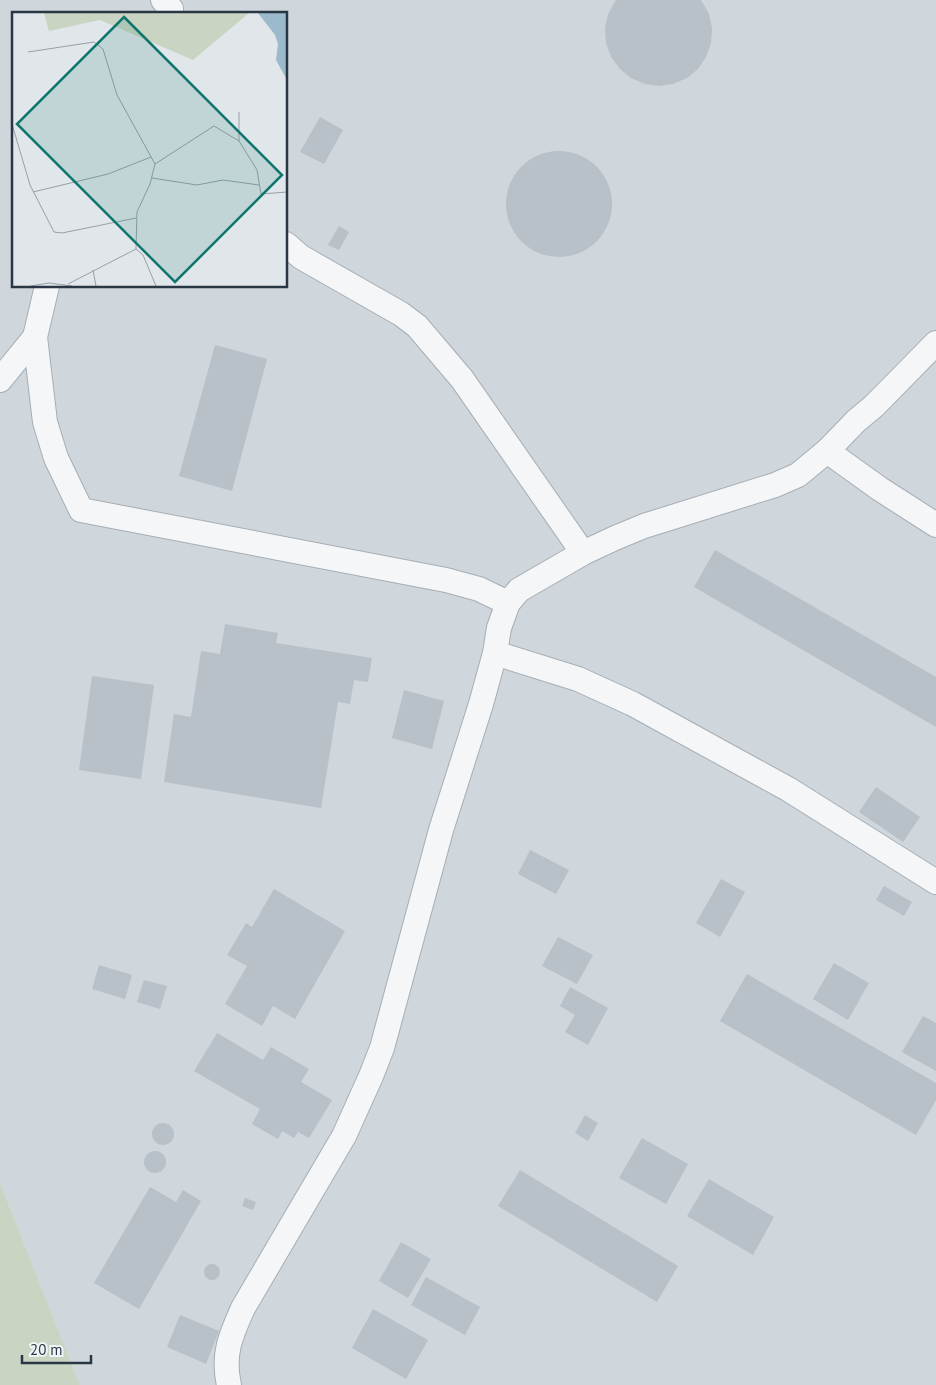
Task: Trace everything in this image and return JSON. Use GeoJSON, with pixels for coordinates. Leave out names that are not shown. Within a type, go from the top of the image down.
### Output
{"type":"FeatureCollection","features":[{"type":"Feature","properties":{"kind":"lane"},"geometry":{"type":"LineString","coordinates":[[163,0],[171,9],[170,12]]}},
{"type":"Feature","properties":{"kind":"lane"},"geometry":{"type":"LineString","coordinates":[[288,246],[301,257],[401,314],[417,326],[462,379],[583,553]]}},
{"type":"Feature","properties":{"kind":"lane"},"geometry":{"type":"LineString","coordinates":[[47,288],[35,337],[46,422],[56,458],[81,510],[446,580],[479,589],[508,603]]}},
{"type":"Feature","properties":{"kind":"lane"},"geometry":{"type":"LineString","coordinates":[[0,380],[35,337]]}},
{"type":"Feature","properties":{"kind":"lane"},"geometry":{"type":"LineString","coordinates":[[229,1385],[227,1355],[231,1334],[243,1308],[344,1136],[372,1076],[382,1048],[441,830],[481,704],[495,653],[499,628],[508,603],[519,590],[583,553],[644,526],[776,485],[798,475],[827,451],[936,343]]}},
{"type":"Feature","properties":{"kind":"lane"},"geometry":{"type":"LineString","coordinates":[[827,451],[880,489],[936,525]]}},
{"type":"Feature","properties":{"kind":"lane"},"geometry":{"type":"LineString","coordinates":[[495,653],[578,679],[634,704],[788,789],[936,882]]}},
{"type":"Feature","properties":{"kind":"shaded area"},"geometry":{"type":"Polygon","coordinates":[[[0,0],[936,0],[936,1385],[80,1385],[0,1183],[0,0]]]}},
{"type":"Feature","properties":{"kind":"green space"},"geometry":{"type":"Polygon","coordinates":[[[0,1183],[80,1385],[0,1385],[0,1183]]]}},
{"type":"Feature","properties":{"kind":"building"},"geometry":{"type":"Polygon","coordinates":[[[616,0],[701,0],[709,14],[712,28],[711,43],[706,57],[698,69],[687,78],[673,84],[659,86],[645,84],[631,78],[620,69],[611,57],[606,43],[605,28],[608,14],[616,0]]]}},
{"type":"Feature","properties":{"kind":"building"},"geometry":{"type":"Polygon","coordinates":[[[320,117],[343,130],[324,164],[300,152],[320,117]]]}},
{"type":"Feature","properties":{"kind":"building"},"geometry":{"type":"Polygon","coordinates":[[[559,151],[579,155],[597,166],[608,184],[612,204],[608,224],[597,242],[579,253],[559,257],[539,253],[521,242],[510,224],[506,204],[510,184],[521,166],[539,155],[559,151]]]}},
{"type":"Feature","properties":{"kind":"building"},"geometry":{"type":"Polygon","coordinates":[[[339,226],[349,232],[339,250],[328,245],[339,226]]]}},
{"type":"Feature","properties":{"kind":"building"},"geometry":{"type":"Polygon","coordinates":[[[215,345],[267,359],[232,491],[179,476],[215,345]]]}},
{"type":"Feature","properties":{"kind":"building"},"geometry":{"type":"Polygon","coordinates":[[[715,550],[936,677],[936,727],[694,587],[715,550]]]}},
{"type":"Feature","properties":{"kind":"building"},"geometry":{"type":"Polygon","coordinates":[[[225,624],[278,633],[276,643],[372,658],[368,682],[354,680],[350,704],[338,702],[321,808],[164,782],[174,714],[191,717],[201,651],[220,654],[225,624]]]}},
{"type":"Feature","properties":{"kind":"building"},"geometry":{"type":"Polygon","coordinates":[[[92,676],[154,685],[141,779],[79,770],[92,676]]]}},
{"type":"Feature","properties":{"kind":"building"},"geometry":{"type":"Polygon","coordinates":[[[404,690],[444,701],[432,749],[392,738],[404,690]]]}},
{"type":"Feature","properties":{"kind":"building"},"geometry":{"type":"Polygon","coordinates":[[[876,787],[920,817],[903,842],[859,812],[876,787]]]}},
{"type":"Feature","properties":{"kind":"building"},"geometry":{"type":"Polygon","coordinates":[[[530,850],[569,870],[556,894],[518,874],[530,850]]]}},
{"type":"Feature","properties":{"kind":"building"},"geometry":{"type":"Polygon","coordinates":[[[721,879],[745,892],[720,937],[696,923],[721,879]]]}},
{"type":"Feature","properties":{"kind":"building"},"geometry":{"type":"Polygon","coordinates":[[[884,886],[912,902],[904,916],[876,900],[884,886]]]}},
{"type":"Feature","properties":{"kind":"building"},"geometry":{"type":"Polygon","coordinates":[[[274,889],[345,931],[295,1019],[273,1006],[262,1026],[225,1004],[247,966],[227,955],[246,923],[252,927],[274,889]]]}},
{"type":"Feature","properties":{"kind":"building"},"geometry":{"type":"Polygon","coordinates":[[[558,937],[593,955],[577,984],[542,966],[558,937]]]}},
{"type":"Feature","properties":{"kind":"building"},"geometry":{"type":"Polygon","coordinates":[[[834,963],[869,983],[848,1020],[813,999],[834,963]]]}},
{"type":"Feature","properties":{"kind":"building"},"geometry":{"type":"Polygon","coordinates":[[[99,965],[132,975],[125,999],[92,989],[99,965]]]}},
{"type":"Feature","properties":{"kind":"building"},"geometry":{"type":"Polygon","coordinates":[[[747,974],[936,1083],[936,1100],[916,1135],[720,1021],[747,974]]]}},
{"type":"Feature","properties":{"kind":"building"},"geometry":{"type":"Polygon","coordinates":[[[144,980],[167,986],[160,1009],[137,1002],[144,980]]]}},
{"type":"Feature","properties":{"kind":"building"},"geometry":{"type":"Polygon","coordinates":[[[570,987],[608,1008],[588,1045],[565,1032],[575,1015],[560,1006],[570,987]]]}},
{"type":"Feature","properties":{"kind":"building"},"geometry":{"type":"Polygon","coordinates":[[[923,1016],[936,1023],[936,1071],[902,1052],[923,1016]]]}},
{"type":"Feature","properties":{"kind":"building"},"geometry":{"type":"Polygon","coordinates":[[[217,1033],[263,1060],[271,1047],[309,1069],[301,1082],[332,1100],[309,1138],[298,1132],[294,1138],[282,1131],[278,1139],[252,1124],[260,1109],[194,1071],[217,1033]]]}},
{"type":"Feature","properties":{"kind":"building"},"geometry":{"type":"Polygon","coordinates":[[[585,1115],[598,1123],[588,1141],[575,1133],[585,1115]]]}},
{"type":"Feature","properties":{"kind":"building"},"geometry":{"type":"Polygon","coordinates":[[[163,1123],[171,1126],[174,1134],[171,1142],[163,1145],[155,1142],[152,1134],[155,1126],[163,1123]]]}},
{"type":"Feature","properties":{"kind":"building"},"geometry":{"type":"Polygon","coordinates":[[[642,1138],[688,1164],[666,1204],[619,1178],[642,1138]]]}},
{"type":"Feature","properties":{"kind":"building"},"geometry":{"type":"Polygon","coordinates":[[[155,1151],[163,1154],[166,1162],[163,1170],[155,1173],[147,1170],[144,1162],[147,1154],[155,1151]]]}},
{"type":"Feature","properties":{"kind":"building"},"geometry":{"type":"Polygon","coordinates":[[[520,1170],[678,1266],[657,1302],[498,1206],[520,1170]]]}},
{"type":"Feature","properties":{"kind":"building"},"geometry":{"type":"Polygon","coordinates":[[[709,1179],[774,1217],[753,1255],[687,1216],[709,1179]]]}},
{"type":"Feature","properties":{"kind":"building"},"geometry":{"type":"Polygon","coordinates":[[[150,1187],[176,1202],[183,1190],[201,1201],[139,1309],[94,1283],[150,1187]]]}},
{"type":"Feature","properties":{"kind":"building"},"geometry":{"type":"Polygon","coordinates":[[[245,1198],[256,1202],[253,1210],[242,1206],[245,1198]]]}},
{"type":"Feature","properties":{"kind":"building"},"geometry":{"type":"Polygon","coordinates":[[[401,1242],[431,1259],[408,1298],[379,1281],[401,1242]]]}},
{"type":"Feature","properties":{"kind":"building"},"geometry":{"type":"Polygon","coordinates":[[[212,1264],[218,1266],[220,1272],[218,1278],[212,1280],[206,1278],[204,1272],[206,1266],[212,1264]]]}},
{"type":"Feature","properties":{"kind":"building"},"geometry":{"type":"Polygon","coordinates":[[[426,1277],[480,1307],[465,1335],[411,1305],[426,1277]]]}},
{"type":"Feature","properties":{"kind":"building"},"geometry":{"type":"Polygon","coordinates":[[[373,1309],[428,1340],[406,1379],[352,1348],[373,1309]]]}},
{"type":"Feature","properties":{"kind":"building"},"geometry":{"type":"Polygon","coordinates":[[[180,1315],[219,1331],[206,1364],[167,1347],[180,1315]]]}}]}
